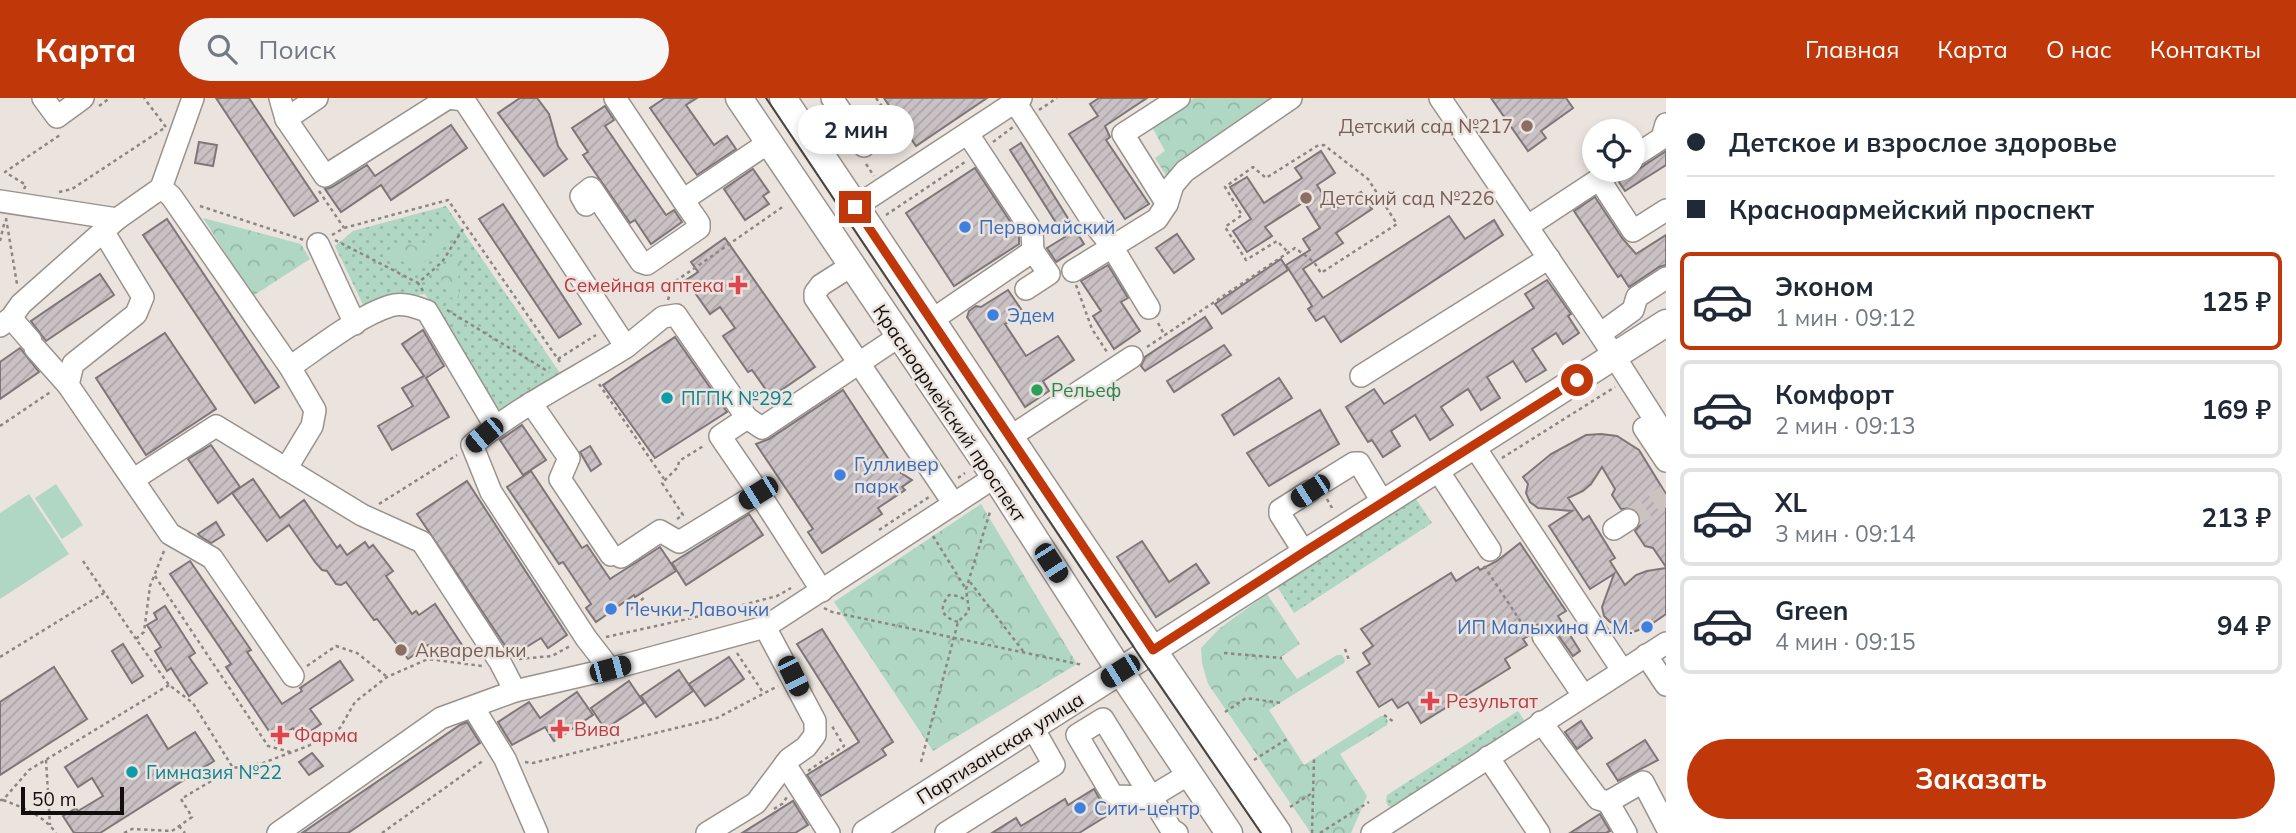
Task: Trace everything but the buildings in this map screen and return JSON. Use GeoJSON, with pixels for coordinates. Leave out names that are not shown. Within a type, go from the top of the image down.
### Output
{"type":"FeatureCollection","features":[{"type":"Feature","properties":{"kind":"main road","name":"Красноармейский проспект"},"geometry":{"type":"LineString","coordinates":[[739,98],[995,477],[1120,671],[1229,833]]}},
{"type":"Feature","properties":{"kind":"main road","name":"Красноармейский проспект"},"geometry":{"type":"LineString","coordinates":[[785,102],[1278,833]]}},
{"type":"Feature","properties":{"kind":"main road"},"geometry":{"type":"LineString","coordinates":[[763,134],[785,102]]}},
{"type":"Feature","properties":{"kind":"main road","name":"Партизанская улица"},"geometry":{"type":"LineString","coordinates":[[881,829],[1383,502],[1437,469],[1480,457],[1608,360],[1666,323]]}},
{"type":"Feature","properties":{"kind":"street"},"geometry":{"type":"LineString","coordinates":[[43,98],[57,117],[87,105]]}},
{"type":"Feature","properties":{"kind":"street"},"geometry":{"type":"LineString","coordinates":[[193,98],[166,192],[110,225],[10,316],[68,385],[170,534],[212,558],[293,676]]}},
{"type":"Feature","properties":{"kind":"street"},"geometry":{"type":"LineString","coordinates":[[280,98],[286,119],[325,176],[448,98],[464,100],[626,347]]}},
{"type":"Feature","properties":{"kind":"street"},"geometry":{"type":"LineString","coordinates":[[286,119],[317,98]]}},
{"type":"Feature","properties":{"kind":"street"},"geometry":{"type":"LineString","coordinates":[[586,189],[644,264],[651,262],[699,228],[699,223],[615,98]]}},
{"type":"Feature","properties":{"kind":"street"},"geometry":{"type":"LineString","coordinates":[[832,98],[868,143]]}},
{"type":"Feature","properties":{"kind":"street"},"geometry":{"type":"LineString","coordinates":[[1167,204],[1123,134],[1179,98]]}},
{"type":"Feature","properties":{"kind":"street"},"geometry":{"type":"LineString","coordinates":[[1073,271],[1111,245],[1157,219],[1167,204],[1172,186],[1185,172],[1292,98]]}},
{"type":"Feature","properties":{"kind":"street"},"geometry":{"type":"LineString","coordinates":[[1440,98],[1600,334],[1617,386],[1666,461]]}},
{"type":"Feature","properties":{"kind":"street"},"geometry":{"type":"LineString","coordinates":[[855,207],[1018,100],[1149,308]]}},
{"type":"Feature","properties":{"kind":"street"},"geometry":{"type":"LineString","coordinates":[[1645,149],[1662,138],[1666,124]]}},
{"type":"Feature","properties":{"kind":"street"},"geometry":{"type":"LineString","coordinates":[[683,200],[763,134]]}},
{"type":"Feature","properties":{"kind":"street"},"geometry":{"type":"LineString","coordinates":[[968,134],[1032,231],[1034,251],[1049,274],[1026,289]]}},
{"type":"Feature","properties":{"kind":"street"},"geometry":{"type":"LineString","coordinates":[[1528,226],[1594,182]]}},
{"type":"Feature","properties":{"kind":"street"},"geometry":{"type":"LineString","coordinates":[[1610,182],[1633,231],[1666,210]]}},
{"type":"Feature","properties":{"kind":"street"},"geometry":{"type":"LineString","coordinates":[[166,192],[289,367],[314,410],[312,426],[286,469]]}},
{"type":"Feature","properties":{"kind":"street"},"geometry":{"type":"LineString","coordinates":[[12,202],[110,225]]}},
{"type":"Feature","properties":{"kind":"street"},"geometry":{"type":"LineString","coordinates":[[68,385],[74,364],[136,314],[143,297],[110,225]]}},
{"type":"Feature","properties":{"kind":"street"},"geometry":{"type":"LineString","coordinates":[[318,244],[355,324]]}},
{"type":"Feature","properties":{"kind":"street"},"geometry":{"type":"LineString","coordinates":[[932,320],[1034,251]]}},
{"type":"Feature","properties":{"kind":"street"},"geometry":{"type":"LineString","coordinates":[[1361,376],[1549,258]]}},
{"type":"Feature","properties":{"kind":"street"},"geometry":{"type":"LineString","coordinates":[[851,266],[821,285],[815,298],[949,496]]}},
{"type":"Feature","properties":{"kind":"street"},"geometry":{"type":"LineString","coordinates":[[1600,334],[1633,310],[1637,297],[1666,278]]}},
{"type":"Feature","properties":{"kind":"street"},"geometry":{"type":"LineString","coordinates":[[289,367],[355,324],[390,306],[430,306],[495,426]]}},
{"type":"Feature","properties":{"kind":"street"},"geometry":{"type":"LineString","coordinates":[[610,669],[586,638],[491,492],[472,445],[495,426],[564,381],[590,370],[626,347],[663,317],[676,315],[747,418],[762,428],[898,337]]}},
{"type":"Feature","properties":{"kind":"street"},"geometry":{"type":"LineString","coordinates":[[1608,360],[1666,437]]}},
{"type":"Feature","properties":{"kind":"street"},"geometry":{"type":"LineString","coordinates":[[1010,437],[1124,361]]}},
{"type":"Feature","properties":{"kind":"street"},"geometry":{"type":"LineString","coordinates":[[531,403],[569,458],[560,479],[616,556],[660,531],[679,542],[758,493]]}},
{"type":"Feature","properties":{"kind":"street"},"geometry":{"type":"LineString","coordinates":[[747,418],[720,436],[758,493],[814,589]]}},
{"type":"Feature","properties":{"kind":"street"},"geometry":{"type":"LineString","coordinates":[[134,478],[216,426],[362,515],[422,542],[500,662],[514,691]]}},
{"type":"Feature","properties":{"kind":"street"},"geometry":{"type":"LineString","coordinates":[[1480,457],[1622,670]]}},
{"type":"Feature","properties":{"kind":"street"},"geometry":{"type":"LineString","coordinates":[[1304,552],[1280,510],[1354,463],[1359,463],[1383,502]]}},
{"type":"Feature","properties":{"kind":"street"},"geometry":{"type":"LineString","coordinates":[[1437,469],[1484,553]]}},
{"type":"Feature","properties":{"kind":"street"},"geometry":{"type":"LineString","coordinates":[[278,833],[441,718],[514,691],[610,669],[765,627],[814,589],[925,523],[949,496],[995,477]]}},
{"type":"Feature","properties":{"kind":"street"},"geometry":{"type":"LineString","coordinates":[[707,833],[755,803],[785,764],[806,747],[815,735],[815,721],[765,627]]}},
{"type":"Feature","properties":{"kind":"street"},"geometry":{"type":"LineString","coordinates":[[1537,637],[1583,695]]}},
{"type":"Feature","properties":{"kind":"street"},"geometry":{"type":"LineString","coordinates":[[1372,833],[1666,643]]}},
{"type":"Feature","properties":{"kind":"street"},"geometry":{"type":"LineString","coordinates":[[1646,655],[1666,685]]}},
{"type":"Feature","properties":{"kind":"street"},"geometry":{"type":"LineString","coordinates":[[473,707],[505,759],[537,833]]}},
{"type":"Feature","properties":{"kind":"street"},"geometry":{"type":"LineString","coordinates":[[1541,722],[1598,799],[1608,802],[1626,833]]}},
{"type":"Feature","properties":{"kind":"street"},"geometry":{"type":"LineString","coordinates":[[946,833],[1054,765],[1032,729]]}},
{"type":"Feature","properties":{"kind":"street"},"geometry":{"type":"LineString","coordinates":[[1488,757],[1539,833]]}},
{"type":"Feature","properties":{"kind":"street"},"geometry":{"type":"LineString","coordinates":[[785,764],[829,833]]}},
{"type":"Feature","properties":{"kind":"street"},"geometry":{"type":"LineString","coordinates":[[1177,833],[1151,797],[1189,774]]}},
{"type":"Feature","properties":{"kind":"street"},"geometry":{"type":"LineString","coordinates":[[1608,802],[1643,782],[1666,826]]}},
{"type":"Feature","properties":{"kind":"path"},"geometry":{"type":"LineString","coordinates":[[87,105],[110,98]]}},
{"type":"Feature","properties":{"kind":"path"},"geometry":{"type":"LineString","coordinates":[[56,192],[72,189],[166,127],[144,98]]}},
{"type":"Feature","properties":{"kind":"path"},"geometry":{"type":"LineString","coordinates":[[868,143],[895,125],[876,98]]}},
{"type":"Feature","properties":{"kind":"path"},"geometry":{"type":"LineString","coordinates":[[5,172],[60,135]]}},
{"type":"Feature","properties":{"kind":"path"},"geometry":{"type":"LineString","coordinates":[[1073,271],[1080,300],[1092,329],[1124,361],[1201,313],[1222,296],[1296,248],[1314,262],[1321,273],[1396,224],[1368,179],[1324,145],[1317,146],[1266,178],[1253,167],[1225,187],[1242,215],[1225,228],[1246,260],[1277,241],[1288,252]]}},
{"type":"Feature","properties":{"kind":"path"},"geometry":{"type":"LineString","coordinates":[[0,170],[5,172]]}},
{"type":"Feature","properties":{"kind":"path"},"geometry":{"type":"LineString","coordinates":[[5,172],[12,202],[10,316]]}},
{"type":"Feature","properties":{"kind":"path"},"geometry":{"type":"LineString","coordinates":[[325,176],[317,189],[344,228]]}},
{"type":"Feature","properties":{"kind":"path"},"geometry":{"type":"LineString","coordinates":[[0,241],[12,202],[34,188]]}},
{"type":"Feature","properties":{"kind":"path"},"geometry":{"type":"LineString","coordinates":[[166,192],[318,244]]}},
{"type":"Feature","properties":{"kind":"path"},"geometry":{"type":"LineString","coordinates":[[448,200],[566,371],[564,381],[430,306],[418,284],[329,236],[344,228],[448,200]]}},
{"type":"Feature","properties":{"kind":"path"},"geometry":{"type":"LineString","coordinates":[[663,317],[673,283],[785,206]]}},
{"type":"Feature","properties":{"kind":"path"},"geometry":{"type":"LineString","coordinates":[[418,284],[442,262],[465,225]]}},
{"type":"Feature","properties":{"kind":"path"},"geometry":{"type":"LineString","coordinates":[[558,359],[613,325]]}},
{"type":"Feature","properties":{"kind":"path"},"geometry":{"type":"LineString","coordinates":[[590,370],[664,480]]}},
{"type":"Feature","properties":{"kind":"path"},"geometry":{"type":"LineString","coordinates":[[0,426],[52,391],[68,385]]}},
{"type":"Feature","properties":{"kind":"path"},"geometry":{"type":"LineString","coordinates":[[1480,457],[1617,386]]}},
{"type":"Feature","properties":{"kind":"path"},"geometry":{"type":"LineString","coordinates":[[660,531],[683,515],[662,483],[678,467],[679,461],[720,436]]}},
{"type":"Feature","properties":{"kind":"path"},"geometry":{"type":"LineString","coordinates":[[362,515],[472,445]]}},
{"type":"Feature","properties":{"kind":"path"},"geometry":{"type":"LineString","coordinates":[[875,533],[949,496],[965,474]]}},
{"type":"Feature","properties":{"kind":"path"},"geometry":{"type":"LineString","coordinates":[[966,589],[990,512]]}},
{"type":"Feature","properties":{"kind":"path"},"geometry":{"type":"LineString","coordinates":[[921,762],[958,622],[969,611],[966,589],[925,523]]}},
{"type":"Feature","properties":{"kind":"path"},"geometry":{"type":"LineString","coordinates":[[136,639],[144,632],[150,586],[170,534]]}},
{"type":"Feature","properties":{"kind":"path"},"geometry":{"type":"LineString","coordinates":[[1484,553],[1537,637]]}},
{"type":"Feature","properties":{"kind":"path"},"geometry":{"type":"LineString","coordinates":[[83,561],[169,685],[193,703],[233,768]]}},
{"type":"Feature","properties":{"kind":"path"},"geometry":{"type":"LineString","coordinates":[[155,576],[268,746],[290,752]]}},
{"type":"Feature","properties":{"kind":"path"},"geometry":{"type":"LineString","coordinates":[[970,581],[1023,652]]}},
{"type":"Feature","properties":{"kind":"path"},"geometry":{"type":"LineString","coordinates":[[124,833],[132,828],[172,831],[192,817],[181,799],[233,768],[262,763],[308,746],[340,728],[355,702],[387,677],[428,659],[487,666],[552,656],[586,638],[627,633],[814,589],[832,612],[1083,665]]}},
{"type":"Feature","properties":{"kind":"path"},"geometry":{"type":"LineString","coordinates":[[0,657],[104,593]]}},
{"type":"Feature","properties":{"kind":"path"},"geometry":{"type":"LineString","coordinates":[[625,614],[646,596]]}},
{"type":"Feature","properties":{"kind":"path"},"geometry":{"type":"LineString","coordinates":[[958,622],[948,619],[943,612],[943,603],[949,596],[958,596],[968,601]]}},
{"type":"Feature","properties":{"kind":"path"},"geometry":{"type":"LineString","coordinates":[[293,676],[336,646],[357,653],[387,677]]}},
{"type":"Feature","properties":{"kind":"path"},"geometry":{"type":"LineString","coordinates":[[1345,649],[1349,660]]}},
{"type":"Feature","properties":{"kind":"path"},"geometry":{"type":"LineString","coordinates":[[735,650],[764,694]]}},
{"type":"Feature","properties":{"kind":"path"},"geometry":{"type":"LineString","coordinates":[[1224,653],[1282,658]]}},
{"type":"Feature","properties":{"kind":"path"},"geometry":{"type":"LineString","coordinates":[[382,833],[487,758],[533,763],[717,718],[793,676]]}},
{"type":"Feature","properties":{"kind":"path"},"geometry":{"type":"LineString","coordinates":[[56,833],[35,813],[2,800],[29,770],[169,685]]}},
{"type":"Feature","properties":{"kind":"path"},"geometry":{"type":"LineString","coordinates":[[1225,712],[1246,698],[1281,703]]}},
{"type":"Feature","properties":{"kind":"path"},"geometry":{"type":"LineString","coordinates":[[1384,715],[1394,722]]}},
{"type":"Feature","properties":{"kind":"path"},"geometry":{"type":"LineString","coordinates":[[1254,760],[1287,739]]}},
{"type":"Feature","properties":{"kind":"path"},"geometry":{"type":"LineString","coordinates":[[1312,833],[1314,759]]}},
{"type":"Feature","properties":{"kind":"path"},"geometry":{"type":"LineString","coordinates":[[46,760],[50,825]]}},
{"type":"Feature","properties":{"kind":"path"},"geometry":{"type":"LineString","coordinates":[[1290,807],[1314,792]]}},
{"type":"Feature","properties":{"kind":"path"},"geometry":{"type":"LineString","coordinates":[[1320,833],[1369,802]]}},
{"type":"Feature","properties":{"kind":"path"},"geometry":{"type":"LineString","coordinates":[[179,826],[184,833]]}},
{"type":"Feature","properties":{"kind":"green space"},"geometry":{"type":"Polygon","coordinates":[[[1194,98],[1280,98],[1167,177],[1155,158],[1165,151],[1151,125],[1194,98]]]}},
{"type":"Feature","properties":{"kind":"green space"},"geometry":{"type":"Polygon","coordinates":[[[446,206],[560,373],[500,411],[425,294],[391,299],[366,311],[335,246],[353,231],[446,206]]]}},
{"type":"Feature","properties":{"kind":"green space"},"geometry":{"type":"Polygon","coordinates":[[[203,218],[301,244],[310,259],[253,296],[203,218]]]}},
{"type":"Feature","properties":{"kind":"green space"},"geometry":{"type":"Polygon","coordinates":[[[445,226],[450,235],[433,256],[414,269],[392,255],[397,246],[408,243],[419,248],[445,226]]]}},
{"type":"Feature","properties":{"kind":"green space"},"geometry":{"type":"Polygon","coordinates":[[[462,253],[462,267],[458,278],[459,299],[448,297],[447,286],[441,277],[453,254],[462,253]]]}},
{"type":"Feature","properties":{"kind":"green space"},"geometry":{"type":"Polygon","coordinates":[[[56,484],[83,525],[62,539],[35,498],[56,484]]]}},
{"type":"Feature","properties":{"kind":"green space"},"geometry":{"type":"Polygon","coordinates":[[[29,494],[69,554],[0,599],[0,513],[29,494]]]}},
{"type":"Feature","properties":{"kind":"green space"},"geometry":{"type":"Polygon","coordinates":[[[1414,496],[1432,523],[1294,613],[1276,585],[1414,496]]]}},
{"type":"Feature","properties":{"kind":"green space"},"geometry":{"type":"Polygon","coordinates":[[[981,504],[1077,664],[933,751],[834,602],[981,504]]]}},
{"type":"Feature","properties":{"kind":"green space"},"geometry":{"type":"Polygon","coordinates":[[[1267,594],[1300,644],[1281,657],[1297,679],[1337,655],[1342,655],[1345,660],[1269,710],[1304,765],[1381,716],[1385,716],[1388,721],[1387,725],[1340,754],[1367,796],[1351,833],[1311,833],[1208,684],[1201,648],[1220,628],[1267,594]]]}},
{"type":"Feature","properties":{"kind":"green space"},"geometry":{"type":"Polygon","coordinates":[[[1518,711],[1526,723],[1393,807],[1388,806],[1387,795],[1518,711]]]}},
{"type":"Feature","properties":{"kind":"tunnel"},"geometry":{"type":"LineString","coordinates":[[1628,520],[1666,495]]}},
{"type":"Feature","properties":{"kind":"tram line"},"geometry":{"type":"LineString","coordinates":[[766,98],[1261,833]]}},
{"type":"Feature","properties":{"kind":"place","name":"Детский сад №217"},"geometry":{"type":"Point","coordinates":[1527,126]}},
{"type":"Feature","properties":{"kind":"place","name":"Детский сад №226"},"geometry":{"type":"Point","coordinates":[1306,198]}},
{"type":"Feature","properties":{"kind":"place","name":"Первомайский"},"geometry":{"type":"Point","coordinates":[965,227]}},
{"type":"Feature","properties":{"kind":"place","name":"Семейная аптека"},"geometry":{"type":"Point","coordinates":[738,285]}},
{"type":"Feature","properties":{"kind":"place","name":"Эдем"},"geometry":{"type":"Point","coordinates":[993,315]}},
{"type":"Feature","properties":{"kind":"place","name":"Рельеф"},"geometry":{"type":"Point","coordinates":[1037,390]}},
{"type":"Feature","properties":{"kind":"place","name":"ПГПК №292"},"geometry":{"type":"Point","coordinates":[667,398]}},
{"type":"Feature","properties":{"kind":"place","name":"Гулливер парк"},"geometry":{"type":"Point","coordinates":[840,475]}},
{"type":"Feature","properties":{"kind":"place","name":"Печки-Лавочки"},"geometry":{"type":"Point","coordinates":[611,609]}},
{"type":"Feature","properties":{"kind":"place","name":"ИП Малыхина А.М."},"geometry":{"type":"Point","coordinates":[1647,627]}},
{"type":"Feature","properties":{"kind":"place","name":"Акварельки"},"geometry":{"type":"Point","coordinates":[401,650]}},
{"type":"Feature","properties":{"kind":"place","name":"Результат"},"geometry":{"type":"Point","coordinates":[1430,701]}},
{"type":"Feature","properties":{"kind":"place","name":"Вива"},"geometry":{"type":"Point","coordinates":[560,729]}},
{"type":"Feature","properties":{"kind":"place","name":"Фарма"},"geometry":{"type":"Point","coordinates":[280,735]}},
{"type":"Feature","properties":{"kind":"place","name":"Гимназия №22"},"geometry":{"type":"Point","coordinates":[132,772]}},
{"type":"Feature","properties":{"kind":"place","name":"Сити-центр"},"geometry":{"type":"Point","coordinates":[1080,808]}},
{"type":"Feature","properties":{"kind":"route"},"geometry":{"type":"LineString","coordinates":[[855,207],[1153,650],[1577,380]]}}]}
